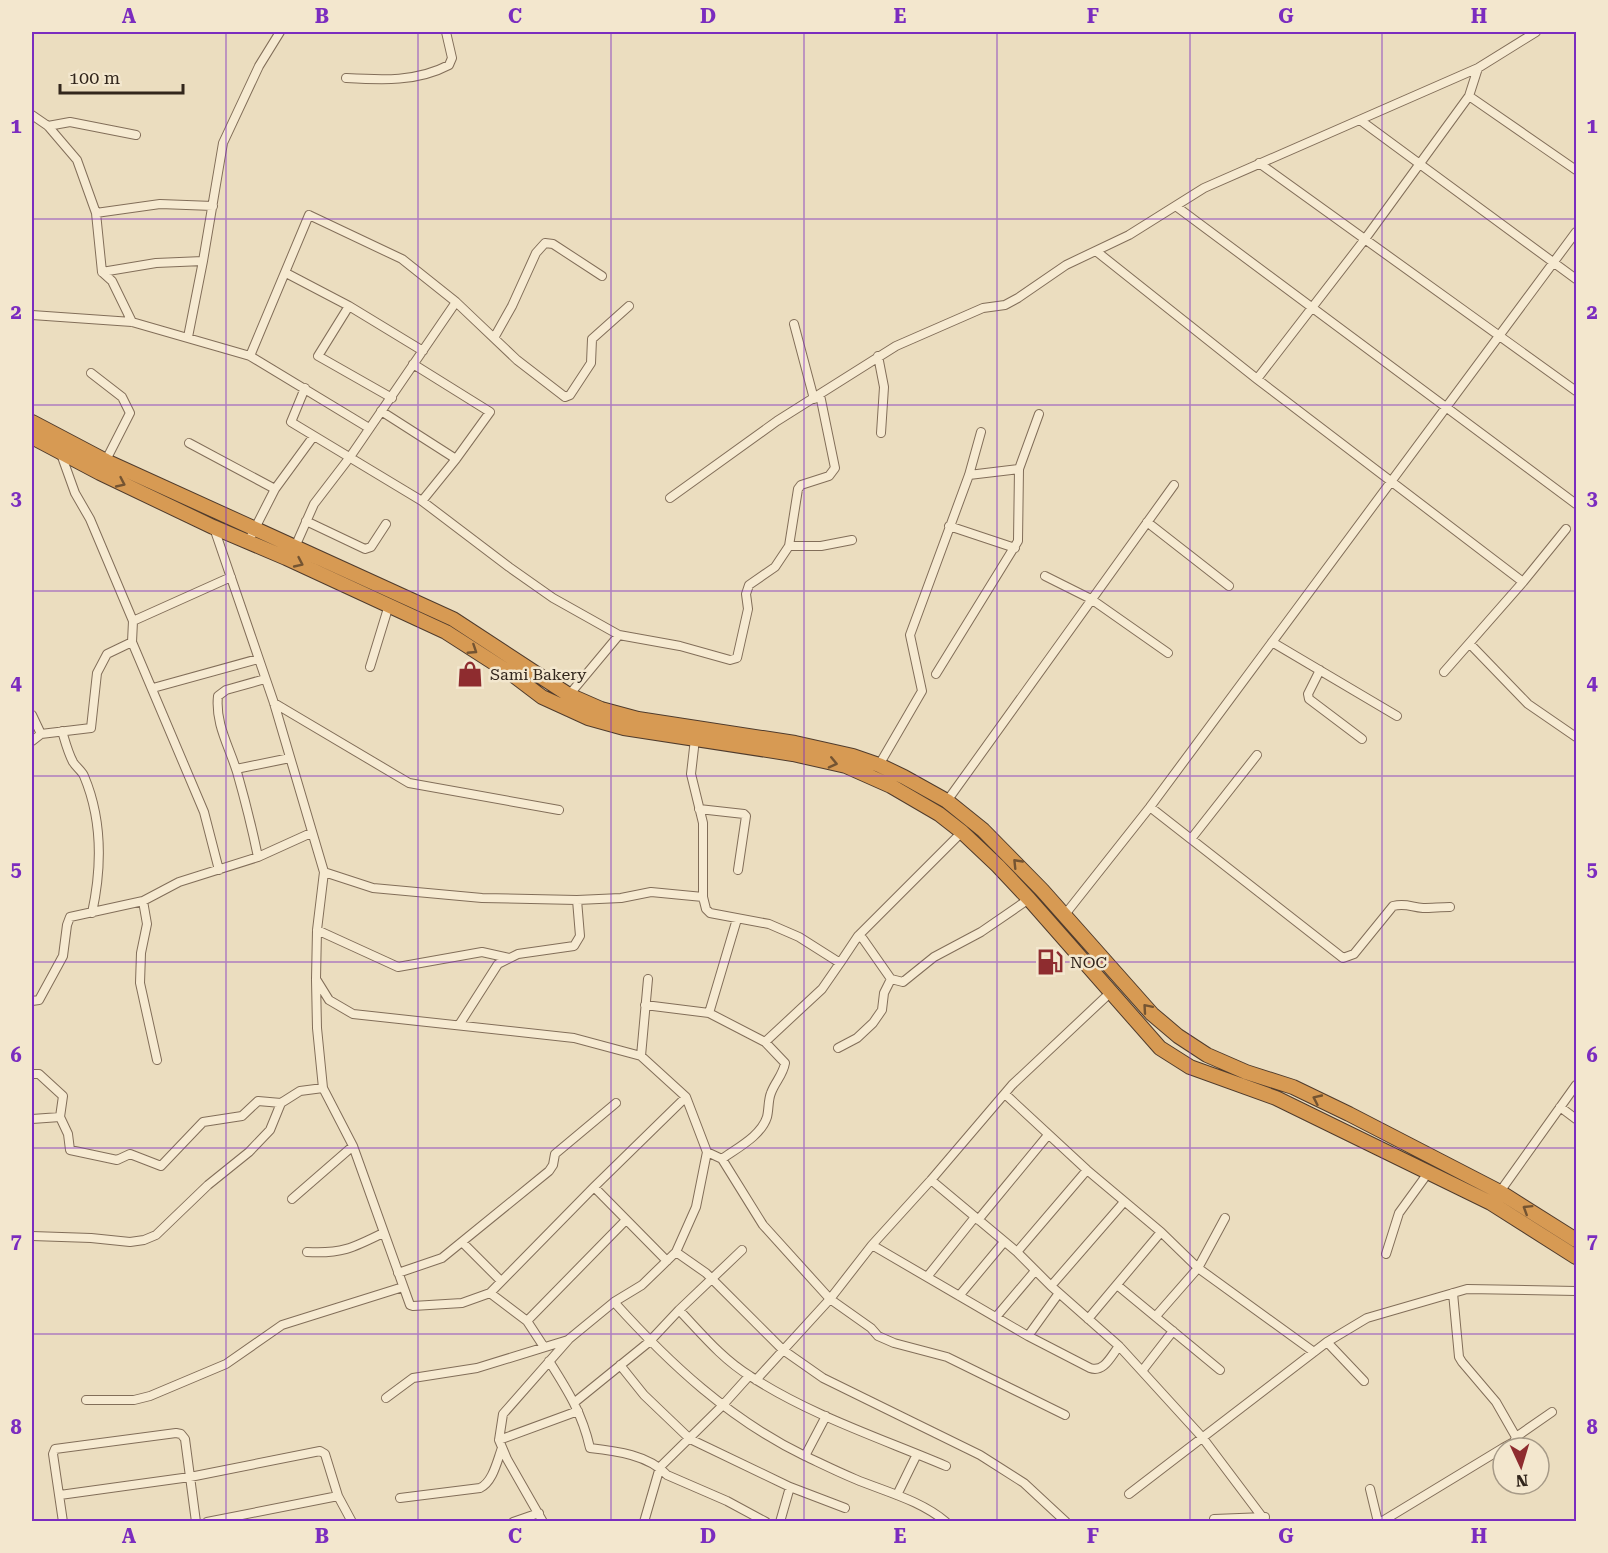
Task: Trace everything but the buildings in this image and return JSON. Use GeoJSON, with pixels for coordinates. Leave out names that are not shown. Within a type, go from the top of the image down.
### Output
{"type":"FeatureCollection","features":[{"type":"Feature","properties":{"kind":"highway"},"geometry":{"type":"LineString","coordinates":[[32,422],[103,467],[213,527],[295,547],[453,619],[569,695],[601,709],[638,719],[794,748],[868,775],[915,798],[963,832],[1029,898],[1160,1048],[1190,1066],[1276,1098],[1491,1203],[1576,1257]]}},
{"type":"Feature","properties":{"kind":"highway"},"geometry":{"type":"LineString","coordinates":[[32,437],[61,453],[103,467],[252,536],[446,632],[513,675],[542,697],[588,718],[624,728],[695,739],[853,756],[879,765],[947,801],[983,830],[1042,890],[1152,1014],[1178,1036],[1207,1055],[1246,1072],[1293,1087],[1349,1114],[1500,1192],[1576,1240]]}},
{"type":"Feature","properties":{"kind":"street"},"geometry":{"type":"LineString","coordinates":[[188,337],[223,143],[259,66],[280,32]]}},
{"type":"Feature","properties":{"kind":"street"},"geometry":{"type":"LineString","coordinates":[[346,78],[386,80],[434,73],[449,65],[452,58],[446,32]]}},
{"type":"Feature","properties":{"kind":"street"},"geometry":{"type":"LineString","coordinates":[[670,498],[777,421],[878,356],[983,308],[1005,305],[1066,265],[1177,207],[1204,188],[1478,68],[1536,32]]}},
{"type":"Feature","properties":{"kind":"street"},"geometry":{"type":"LineString","coordinates":[[1257,379],[1365,239],[1469,96],[1478,68]]}},
{"type":"Feature","properties":{"kind":"street"},"geometry":{"type":"LineString","coordinates":[[1469,96],[1576,170]]}},
{"type":"Feature","properties":{"kind":"street"},"geometry":{"type":"LineString","coordinates":[[32,115],[48,126],[77,160],[96,213],[102,272],[112,281],[132,322]]}},
{"type":"Feature","properties":{"kind":"street"},"geometry":{"type":"LineString","coordinates":[[1360,120],[1576,279]]}},
{"type":"Feature","properties":{"kind":"street"},"geometry":{"type":"LineString","coordinates":[[48,126],[70,122],[136,135]]}},
{"type":"Feature","properties":{"kind":"street"},"geometry":{"type":"LineString","coordinates":[[1260,163],[1576,391]]}},
{"type":"Feature","properties":{"kind":"street"},"geometry":{"type":"LineString","coordinates":[[96,213],[160,204],[213,206]]}},
{"type":"Feature","properties":{"kind":"street"},"geometry":{"type":"LineString","coordinates":[[1177,207],[1445,409],[1576,504]]}},
{"type":"Feature","properties":{"kind":"street"},"geometry":{"type":"LineString","coordinates":[[250,356],[309,215],[402,259],[456,303],[517,360],[565,397],[570,395],[591,363],[592,339],[629,306]]}},
{"type":"Feature","properties":{"kind":"street"},"geometry":{"type":"LineString","coordinates":[[1054,929],[1149,807],[1576,232]]}},
{"type":"Feature","properties":{"kind":"street"},"geometry":{"type":"LineString","coordinates":[[494,338],[512,306],[536,253],[545,243],[553,244],[602,276]]}},
{"type":"Feature","properties":{"kind":"street"},"geometry":{"type":"LineString","coordinates":[[1096,251],[1257,379],[1523,582]]}},
{"type":"Feature","properties":{"kind":"street"},"geometry":{"type":"LineString","coordinates":[[102,272],[156,263],[203,261]]}},
{"type":"Feature","properties":{"kind":"street"},"geometry":{"type":"LineString","coordinates":[[286,273],[349,306],[423,351]]}},
{"type":"Feature","properties":{"kind":"street"},"geometry":{"type":"LineString","coordinates":[[295,547],[314,504],[392,398],[456,303]]}},
{"type":"Feature","properties":{"kind":"street"},"geometry":{"type":"LineString","coordinates":[[349,306],[318,356],[392,398]]}},
{"type":"Feature","properties":{"kind":"street"},"geometry":{"type":"LineString","coordinates":[[32,315],[132,322],[250,356],[369,428]]}},
{"type":"Feature","properties":{"kind":"street"},"geometry":{"type":"LineString","coordinates":[[305,388],[291,422],[422,501],[544,592],[619,635],[680,646],[730,660],[737,658],[748,609],[746,594],[750,585],[775,567],[789,546],[798,489],[801,485],[829,476],[835,468],[817,397],[794,324]]}},
{"type":"Feature","properties":{"kind":"street"},"geometry":{"type":"LineString","coordinates":[[878,356],[884,387],[881,433]]}},
{"type":"Feature","properties":{"kind":"street"},"geometry":{"type":"LineString","coordinates":[[413,364],[490,412],[422,501]]}},
{"type":"Feature","properties":{"kind":"street"},"geometry":{"type":"LineString","coordinates":[[91,373],[122,397],[130,413],[103,467]]}},
{"type":"Feature","properties":{"kind":"street"},"geometry":{"type":"LineString","coordinates":[[381,411],[456,459]]}},
{"type":"Feature","properties":{"kind":"street"},"geometry":{"type":"LineString","coordinates":[[936,674],[1016,548],[1019,535],[1019,469],[1039,414]]}},
{"type":"Feature","properties":{"kind":"street"},"geometry":{"type":"LineString","coordinates":[[879,765],[922,691],[910,635],[969,475],[981,432]]}},
{"type":"Feature","properties":{"kind":"street"},"geometry":{"type":"LineString","coordinates":[[252,536],[275,489],[313,436]]}},
{"type":"Feature","properties":{"kind":"street"},"geometry":{"type":"LineString","coordinates":[[189,443],[275,489]]}},
{"type":"Feature","properties":{"kind":"street"},"geometry":{"type":"LineString","coordinates":[[61,453],[75,493],[90,519],[133,621],[132,642],[204,812],[219,870]]}},
{"type":"Feature","properties":{"kind":"street"},"geometry":{"type":"LineString","coordinates":[[969,475],[1019,469]]}},
{"type":"Feature","properties":{"kind":"street"},"geometry":{"type":"LineString","coordinates":[[947,801],[1174,484]]}},
{"type":"Feature","properties":{"kind":"street"},"geometry":{"type":"LineString","coordinates":[[306,520],[365,549],[371,546],[386,524]]}},
{"type":"Feature","properties":{"kind":"street"},"geometry":{"type":"LineString","coordinates":[[1146,522],[1229,586]]}},
{"type":"Feature","properties":{"kind":"street"},"geometry":{"type":"LineString","coordinates":[[949,526],[1016,548]]}},
{"type":"Feature","properties":{"kind":"street"},"geometry":{"type":"LineString","coordinates":[[213,527],[274,704],[324,872],[317,930],[316,979],[316,1028],[323,1088],[353,1146],[410,1305],[462,1302],[490,1293],[686,1097]]}},
{"type":"Feature","properties":{"kind":"street"},"geometry":{"type":"LineString","coordinates":[[1444,672],[1566,529]]}},
{"type":"Feature","properties":{"kind":"street"},"geometry":{"type":"LineString","coordinates":[[789,546],[821,546],[852,540]]}},
{"type":"Feature","properties":{"kind":"street"},"geometry":{"type":"LineString","coordinates":[[1045,576],[1091,599],[1168,653]]}},
{"type":"Feature","properties":{"kind":"street"},"geometry":{"type":"LineString","coordinates":[[133,621],[231,577]]}},
{"type":"Feature","properties":{"kind":"street"},"geometry":{"type":"LineString","coordinates":[[370,667],[389,605]]}},
{"type":"Feature","properties":{"kind":"street"},"geometry":{"type":"LineString","coordinates":[[569,695],[619,635]]}},
{"type":"Feature","properties":{"kind":"street"},"geometry":{"type":"LineString","coordinates":[[32,741],[41,734],[91,728],[97,673],[107,654],[132,642]]}},
{"type":"Feature","properties":{"kind":"street"},"geometry":{"type":"LineString","coordinates":[[1272,642],[1397,716]]}},
{"type":"Feature","properties":{"kind":"street"},"geometry":{"type":"LineString","coordinates":[[1470,644],[1528,704],[1576,737]]}},
{"type":"Feature","properties":{"kind":"street"},"geometry":{"type":"LineString","coordinates":[[153,688],[258,659]]}},
{"type":"Feature","properties":{"kind":"street"},"geometry":{"type":"LineString","coordinates":[[1320,670],[1308,694],[1309,699],[1362,739]]}},
{"type":"Feature","properties":{"kind":"street"},"geometry":{"type":"LineString","coordinates":[[258,857],[250,818],[216,709],[218,696],[226,690],[265,679]]}},
{"type":"Feature","properties":{"kind":"street"},"geometry":{"type":"LineString","coordinates":[[274,704],[409,783],[559,810]]}},
{"type":"Feature","properties":{"kind":"street"},"geometry":{"type":"LineString","coordinates":[[32,715],[41,734]]}},
{"type":"Feature","properties":{"kind":"street"},"geometry":{"type":"LineString","coordinates":[[62,732],[73,762],[83,774],[95,807],[100,855],[99,882],[92,913]]}},
{"type":"Feature","properties":{"kind":"street"},"geometry":{"type":"LineString","coordinates":[[695,739],[691,774],[704,840],[703,897],[706,909],[710,913],[769,924],[799,937],[840,963]]}},
{"type":"Feature","properties":{"kind":"street"},"geometry":{"type":"LineString","coordinates":[[1191,839],[1257,755]]}},
{"type":"Feature","properties":{"kind":"street"},"geometry":{"type":"LineString","coordinates":[[236,769],[290,758]]}},
{"type":"Feature","properties":{"kind":"street"},"geometry":{"type":"LineString","coordinates":[[1149,807],[1343,958],[1354,954],[1393,906],[1411,904],[1420,908],[1450,907]]}},
{"type":"Feature","properties":{"kind":"street"},"geometry":{"type":"LineString","coordinates":[[699,809],[746,816],[738,870]]}},
{"type":"Feature","properties":{"kind":"street"},"geometry":{"type":"LineString","coordinates":[[765,1042],[822,989],[858,936],[963,832]]}},
{"type":"Feature","properties":{"kind":"street"},"geometry":{"type":"LineString","coordinates":[[32,1001],[39,1000],[63,956],[70,917],[143,901],[179,882],[258,857],[311,833]]}},
{"type":"Feature","properties":{"kind":"street"},"geometry":{"type":"LineString","coordinates":[[324,872],[373,888],[482,898],[577,900],[621,898],[651,892],[703,897]]}},
{"type":"Feature","properties":{"kind":"street"},"geometry":{"type":"LineString","coordinates":[[858,936],[863,939],[891,979],[903,982],[934,957],[981,932],[1029,898]]}},
{"type":"Feature","properties":{"kind":"street"},"geometry":{"type":"LineString","coordinates":[[459,1025],[498,964],[518,954],[574,946],[580,936],[577,900]]}},
{"type":"Feature","properties":{"kind":"street"},"geometry":{"type":"LineString","coordinates":[[143,901],[147,924],[141,953],[140,983],[157,1060]]}},
{"type":"Feature","properties":{"kind":"street"},"geometry":{"type":"LineString","coordinates":[[710,1013],[737,919]]}},
{"type":"Feature","properties":{"kind":"street"},"geometry":{"type":"LineString","coordinates":[[317,930],[398,967],[482,952],[510,958]]}},
{"type":"Feature","properties":{"kind":"street"},"geometry":{"type":"LineString","coordinates":[[316,979],[329,1000],[353,1014],[574,1038],[641,1056],[686,1097],[707,1152],[696,1208],[676,1252],[642,1285],[614,1302],[569,1340],[503,1414],[501,1444],[487,1485],[480,1488],[400,1498]]}},
{"type":"Feature","properties":{"kind":"street"},"geometry":{"type":"LineString","coordinates":[[641,1056],[648,979]]}},
{"type":"Feature","properties":{"kind":"street"},"geometry":{"type":"LineString","coordinates":[[838,1048],[857,1038],[873,1023],[882,1010],[885,993],[891,979]]}},
{"type":"Feature","properties":{"kind":"street"},"geometry":{"type":"LineString","coordinates":[[644,1521],[660,1467],[783,1350],[830,1299],[872,1245],[932,1180],[1005,1094],[1027,1070],[1112,991]]}},
{"type":"Feature","properties":{"kind":"street"},"geometry":{"type":"LineString","coordinates":[[645,1005],[710,1013],[765,1042],[785,1063],[784,1071],[771,1094],[767,1118],[763,1126],[722,1159]]}},
{"type":"Feature","properties":{"kind":"street"},"geometry":{"type":"LineString","coordinates":[[32,1074],[39,1074],[63,1096],[60,1117],[68,1134],[70,1150],[117,1160],[130,1154],[161,1166],[203,1122],[242,1116],[258,1101],[281,1103]]}},
{"type":"Feature","properties":{"kind":"street"},"geometry":{"type":"LineString","coordinates":[[1491,1203],[1576,1085]]}},
{"type":"Feature","properties":{"kind":"street"},"geometry":{"type":"LineString","coordinates":[[32,1236],[130,1242],[156,1235],[208,1185],[249,1152],[270,1130],[281,1103],[300,1091],[323,1088]]}},
{"type":"Feature","properties":{"kind":"street"},"geometry":{"type":"LineString","coordinates":[[1005,1094],[1087,1170],[1161,1232],[1198,1268],[1314,1352]]}},
{"type":"Feature","properties":{"kind":"street"},"geometry":{"type":"LineString","coordinates":[[398,1274],[442,1258],[549,1171],[555,1154],[616,1103]]}},
{"type":"Feature","properties":{"kind":"street"},"geometry":{"type":"LineString","coordinates":[[1560,1107],[1576,1119]]}},
{"type":"Feature","properties":{"kind":"street"},"geometry":{"type":"LineString","coordinates":[[1340,1129],[1349,1114]]}},
{"type":"Feature","properties":{"kind":"street"},"geometry":{"type":"LineString","coordinates":[[32,1119],[60,1117]]}},
{"type":"Feature","properties":{"kind":"street"},"geometry":{"type":"LineString","coordinates":[[927,1277],[1048,1135]]}},
{"type":"Feature","properties":{"kind":"street"},"geometry":{"type":"LineString","coordinates":[[292,1199],[353,1146]]}},
{"type":"Feature","properties":{"kind":"street"},"geometry":{"type":"LineString","coordinates":[[707,1152],[722,1159],[763,1226],[830,1299],[871,1328],[878,1336],[894,1343],[947,1357],[1065,1414]]}},
{"type":"Feature","properties":{"kind":"street"},"geometry":{"type":"LineString","coordinates":[[1017,1252],[1087,1170]]}},
{"type":"Feature","properties":{"kind":"street"},"geometry":{"type":"LineString","coordinates":[[1386,1254],[1400,1213],[1428,1173]]}},
{"type":"Feature","properties":{"kind":"street"},"geometry":{"type":"LineString","coordinates":[[932,1180],[1017,1252],[1051,1286],[1119,1346],[1202,1437],[1265,1519]]}},
{"type":"Feature","properties":{"kind":"street"},"geometry":{"type":"LineString","coordinates":[[594,1187],[667,1261]]}},
{"type":"Feature","properties":{"kind":"street"},"geometry":{"type":"LineString","coordinates":[[1051,1286],[1124,1202]]}},
{"type":"Feature","properties":{"kind":"street"},"geometry":{"type":"LineString","coordinates":[[1156,1316],[1198,1268],[1225,1218]]}},
{"type":"Feature","properties":{"kind":"street"},"geometry":{"type":"LineString","coordinates":[[527,1322],[626,1220]]}},
{"type":"Feature","properties":{"kind":"street"},"geometry":{"type":"LineString","coordinates":[[1088,1319],[1161,1232]]}},
{"type":"Feature","properties":{"kind":"street"},"geometry":{"type":"LineString","coordinates":[[307,1252],[342,1251],[383,1233]]}},
{"type":"Feature","properties":{"kind":"street"},"geometry":{"type":"LineString","coordinates":[[462,1242],[501,1281]]}},
{"type":"Feature","properties":{"kind":"street"},"geometry":{"type":"LineString","coordinates":[[959,1296],[1004,1242]]}},
{"type":"Feature","properties":{"kind":"street"},"geometry":{"type":"LineString","coordinates":[[872,1245],[1029,1336],[1096,1370],[1101,1369],[1119,1346]]}},
{"type":"Feature","properties":{"kind":"street"},"geometry":{"type":"LineString","coordinates":[[574,1402],[649,1342],[742,1250]]}},
{"type":"Feature","properties":{"kind":"street"},"geometry":{"type":"LineString","coordinates":[[676,1252],[712,1279],[783,1350],[823,1378],[980,1455],[1024,1482],[1066,1521]]}},
{"type":"Feature","properties":{"kind":"street"},"geometry":{"type":"LineString","coordinates":[[996,1317],[1035,1271]]}},
{"type":"Feature","properties":{"kind":"street"},"geometry":{"type":"LineString","coordinates":[[1117,1285],[1220,1370]]}},
{"type":"Feature","properties":{"kind":"street"},"geometry":{"type":"LineString","coordinates":[[86,1400],[134,1400],[150,1396],[226,1364],[282,1325],[402,1287]]}},
{"type":"Feature","properties":{"kind":"street"},"geometry":{"type":"LineString","coordinates":[[1129,1494],[1327,1342],[1367,1318],[1467,1289],[1576,1291]]}},
{"type":"Feature","properties":{"kind":"street"},"geometry":{"type":"LineString","coordinates":[[490,1293],[527,1322],[544,1347]]}},
{"type":"Feature","properties":{"kind":"street"},"geometry":{"type":"LineString","coordinates":[[1029,1336],[1059,1293]]}},
{"type":"Feature","properties":{"kind":"street"},"geometry":{"type":"LineString","coordinates":[[1453,1293],[1459,1357],[1496,1402],[1515,1436]]}},
{"type":"Feature","properties":{"kind":"street"},"geometry":{"type":"LineString","coordinates":[[614,1302],[649,1342],[722,1406],[771,1438],[805,1456],[855,1479],[918,1503],[946,1521]]}},
{"type":"Feature","properties":{"kind":"street"},"geometry":{"type":"LineString","coordinates":[[679,1310],[714,1347],[753,1378],[782,1397],[946,1466]]}},
{"type":"Feature","properties":{"kind":"street"},"geometry":{"type":"LineString","coordinates":[[1142,1371],[1173,1330]]}},
{"type":"Feature","properties":{"kind":"street"},"geometry":{"type":"LineString","coordinates":[[386,1398],[413,1378],[477,1368],[569,1340]]}},
{"type":"Feature","properties":{"kind":"street"},"geometry":{"type":"LineString","coordinates":[[1327,1342],[1364,1381]]}},
{"type":"Feature","properties":{"kind":"street"},"geometry":{"type":"LineString","coordinates":[[549,1361],[574,1402],[586,1429],[590,1448],[622,1452],[660,1467],[667,1475],[766,1521]]}},
{"type":"Feature","properties":{"kind":"street"},"geometry":{"type":"LineString","coordinates":[[620,1365],[644,1395],[690,1439],[790,1487],[845,1508]]}},
{"type":"Feature","properties":{"kind":"street"},"geometry":{"type":"LineString","coordinates":[[501,1444],[578,1411]]}},
{"type":"Feature","properties":{"kind":"street"},"geometry":{"type":"LineString","coordinates":[[1517,1436],[1552,1412]]}},
{"type":"Feature","properties":{"kind":"street"},"geometry":{"type":"LineString","coordinates":[[805,1456],[826,1416]]}},
{"type":"Feature","properties":{"kind":"street"},"geometry":{"type":"LineString","coordinates":[[63,1521],[53,1454],[55,1449],[181,1434],[185,1439],[196,1521]]}},
{"type":"Feature","properties":{"kind":"street"},"geometry":{"type":"LineString","coordinates":[[501,1444],[543,1521]]}},
{"type":"Feature","properties":{"kind":"street"},"geometry":{"type":"LineString","coordinates":[[60,1495],[190,1477],[320,1451],[325,1454],[339,1496],[352,1521]]}},
{"type":"Feature","properties":{"kind":"street"},"geometry":{"type":"LineString","coordinates":[[897,1495],[917,1454]]}},
{"type":"Feature","properties":{"kind":"street"},"geometry":{"type":"LineString","coordinates":[[1370,1489],[1380,1521],[1491,1455]]}},
{"type":"Feature","properties":{"kind":"street"},"geometry":{"type":"LineString","coordinates":[[780,1521],[790,1487]]}},
{"type":"Feature","properties":{"kind":"street"},"geometry":{"type":"LineString","coordinates":[[207,1521],[339,1496]]}},
{"type":"Feature","properties":{"kind":"street"},"geometry":{"type":"LineString","coordinates":[[513,1521],[539,1513]]}},
{"type":"Feature","properties":{"kind":"street"},"geometry":{"type":"LineString","coordinates":[[1214,1519],[1265,1519]]}},
{"type":"Feature","properties":{"kind":"place","name":"Sami Bakery"},"geometry":{"type":"Point","coordinates":[470,674]}},
{"type":"Feature","properties":{"kind":"place","name":"NOC"},"geometry":{"type":"Point","coordinates":[1050,962]}}]}
